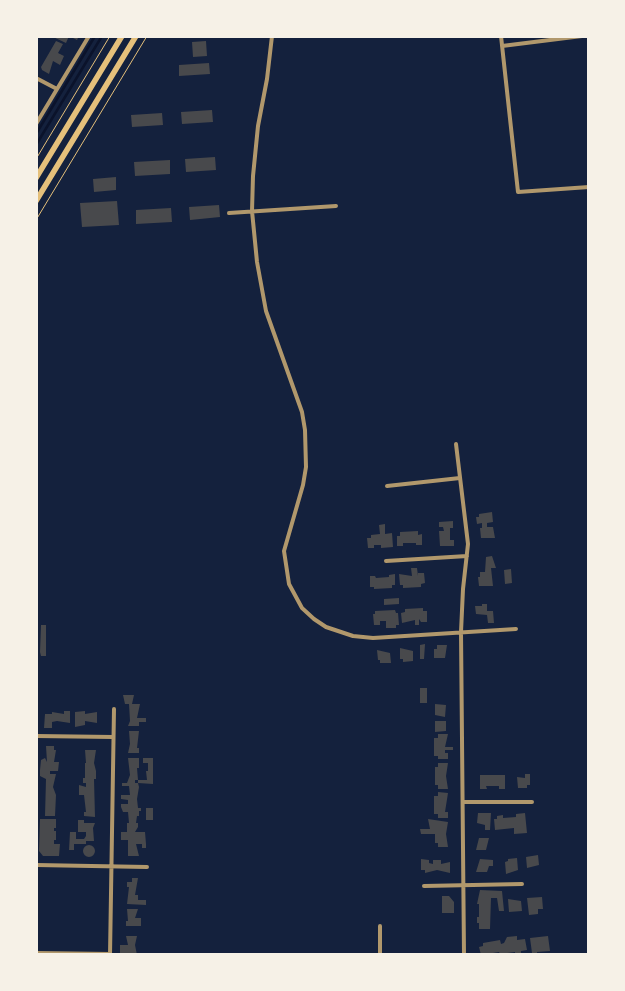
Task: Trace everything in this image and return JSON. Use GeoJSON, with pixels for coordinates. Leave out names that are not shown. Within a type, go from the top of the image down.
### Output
{"type":"FeatureCollection","features":[{"type":"Feature","properties":{"kind":"main road"},"geometry":{"type":"LineString","coordinates":[[36,178],[122,36]]}},
{"type":"Feature","properties":{"kind":"main road"},"geometry":{"type":"LineString","coordinates":[[36,201],[136,36]]}},
{"type":"Feature","properties":{"kind":"street"},"geometry":{"type":"LineString","coordinates":[[36,124],[89,36]]}},
{"type":"Feature","properties":{"kind":"street"},"geometry":{"type":"LineString","coordinates":[[272,36],[252,176],[252,211],[257,262],[266,311],[302,412],[305,430],[306,467],[296,514],[286,538],[284,562],[294,596],[302,608],[326,628],[359,637],[516,629]]}},
{"type":"Feature","properties":{"kind":"street"},"geometry":{"type":"LineString","coordinates":[[501,36],[518,192],[589,187]]}},
{"type":"Feature","properties":{"kind":"street"},"geometry":{"type":"LineString","coordinates":[[502,46],[582,36]]}},
{"type":"Feature","properties":{"kind":"street"},"geometry":{"type":"LineString","coordinates":[[36,78],[57,89]]}},
{"type":"Feature","properties":{"kind":"street"},"geometry":{"type":"LineString","coordinates":[[230,213],[336,206]]}},
{"type":"Feature","properties":{"kind":"street"},"geometry":{"type":"LineString","coordinates":[[456,444],[468,544],[462,588],[461,632],[464,955]]}},
{"type":"Feature","properties":{"kind":"street"},"geometry":{"type":"LineString","coordinates":[[387,486],[460,478]]}},
{"type":"Feature","properties":{"kind":"street"},"geometry":{"type":"LineString","coordinates":[[386,562],[467,556]]}},
{"type":"Feature","properties":{"kind":"street"},"geometry":{"type":"LineString","coordinates":[[36,953],[110,954],[114,709]]}},
{"type":"Feature","properties":{"kind":"street"},"geometry":{"type":"LineString","coordinates":[[36,736],[113,737]]}},
{"type":"Feature","properties":{"kind":"street"},"geometry":{"type":"LineString","coordinates":[[463,802],[532,802]]}},
{"type":"Feature","properties":{"kind":"street"},"geometry":{"type":"LineString","coordinates":[[36,865],[147,867]]}},
{"type":"Feature","properties":{"kind":"street"},"geometry":{"type":"LineString","coordinates":[[424,886],[522,884]]}},
{"type":"Feature","properties":{"kind":"street"},"geometry":{"type":"LineString","coordinates":[[380,926],[380,955]]}},
{"type":"Feature","properties":{"kind":"path"},"geometry":{"type":"LineString","coordinates":[[36,159],[110,36]]}},
{"type":"Feature","properties":{"kind":"path"},"geometry":{"type":"LineString","coordinates":[[36,220],[147,36]]}},
{"type":"Feature","properties":{"kind":"building"},"geometry":{"type":"Polygon","coordinates":[[[51,36],[69,36],[66,43],[51,36]]]}},
{"type":"Feature","properties":{"kind":"building"},"geometry":{"type":"Polygon","coordinates":[[[69,36],[79,36],[77,40],[69,36]]]}},
{"type":"Feature","properties":{"kind":"building"},"geometry":{"type":"Polygon","coordinates":[[[56,41],[63,44],[58,53],[64,56],[60,65],[53,61],[49,74],[42,70],[41,67],[56,41]]]}},
{"type":"Feature","properties":{"kind":"building"},"geometry":{"type":"Polygon","coordinates":[[[206,41],[207,56],[193,57],[192,42],[206,41]]]}},
{"type":"Feature","properties":{"kind":"building"},"geometry":{"type":"Polygon","coordinates":[[[209,63],[210,74],[179,76],[179,65],[209,63]]]}},
{"type":"Feature","properties":{"kind":"building"},"geometry":{"type":"Polygon","coordinates":[[[212,110],[213,122],[182,124],[181,112],[212,110]]]}},
{"type":"Feature","properties":{"kind":"building"},"geometry":{"type":"Polygon","coordinates":[[[162,113],[163,125],[132,127],[131,115],[162,113]]]}},
{"type":"Feature","properties":{"kind":"building"},"geometry":{"type":"Polygon","coordinates":[[[215,157],[216,170],[186,172],[185,159],[215,157]]]}},
{"type":"Feature","properties":{"kind":"building"},"geometry":{"type":"Polygon","coordinates":[[[170,160],[170,174],[135,176],[134,162],[170,160]]]}},
{"type":"Feature","properties":{"kind":"building"},"geometry":{"type":"Polygon","coordinates":[[[116,177],[116,190],[94,192],[93,179],[116,177]]]}},
{"type":"Feature","properties":{"kind":"building"},"geometry":{"type":"Polygon","coordinates":[[[117,201],[119,225],[82,227],[80,203],[117,201]]]}},
{"type":"Feature","properties":{"kind":"building"},"geometry":{"type":"Polygon","coordinates":[[[219,205],[220,217],[190,220],[189,207],[219,205]]]}},
{"type":"Feature","properties":{"kind":"building"},"geometry":{"type":"Polygon","coordinates":[[[171,208],[172,222],[136,224],[136,210],[171,208]]]}},
{"type":"Feature","properties":{"kind":"building"},"geometry":{"type":"Polygon","coordinates":[[[492,512],[493,522],[487,523],[487,527],[493,527],[495,538],[481,538],[480,528],[482,528],[482,523],[477,524],[476,517],[479,517],[479,514],[492,512]]]}},
{"type":"Feature","properties":{"kind":"building"},"geometry":{"type":"Polygon","coordinates":[[[453,521],[453,528],[450,528],[450,540],[454,540],[454,546],[440,546],[439,531],[444,531],[443,527],[439,527],[439,522],[453,521]]]}},
{"type":"Feature","properties":{"kind":"building"},"geometry":{"type":"Polygon","coordinates":[[[385,524],[385,534],[392,533],[393,547],[381,548],[381,545],[374,545],[374,548],[368,548],[367,538],[371,538],[371,535],[380,534],[379,525],[385,524]]]}},
{"type":"Feature","properties":{"kind":"building"},"geometry":{"type":"Polygon","coordinates":[[[418,531],[418,535],[422,534],[422,545],[403,543],[403,546],[397,546],[397,536],[400,536],[400,532],[418,531]]]}},
{"type":"Feature","properties":{"kind":"building"},"geometry":{"type":"Polygon","coordinates":[[[492,556],[496,568],[491,568],[493,586],[479,586],[478,577],[480,577],[480,572],[485,572],[486,557],[492,556]]]}},
{"type":"Feature","properties":{"kind":"building"},"geometry":{"type":"Polygon","coordinates":[[[411,568],[417,568],[418,576],[418,573],[424,573],[425,583],[421,584],[421,587],[403,588],[403,585],[400,585],[399,574],[412,576],[411,568]]]}},
{"type":"Feature","properties":{"kind":"building"},"geometry":{"type":"Polygon","coordinates":[[[511,569],[512,583],[505,584],[504,570],[511,569]]]}},
{"type":"Feature","properties":{"kind":"building"},"geometry":{"type":"Polygon","coordinates":[[[395,574],[395,585],[392,585],[392,588],[374,589],[374,587],[370,587],[370,576],[375,576],[376,578],[389,577],[389,575],[395,574]]]}},
{"type":"Feature","properties":{"kind":"building"},"geometry":{"type":"Polygon","coordinates":[[[399,598],[399,604],[384,605],[384,599],[399,598]]]}},
{"type":"Feature","properties":{"kind":"building"},"geometry":{"type":"Polygon","coordinates":[[[482,604],[487,604],[487,611],[493,611],[494,623],[488,623],[487,615],[476,614],[475,606],[482,606],[482,604]]]}},
{"type":"Feature","properties":{"kind":"building"},"geometry":{"type":"Polygon","coordinates":[[[423,608],[423,611],[427,611],[427,622],[421,622],[419,619],[419,625],[415,625],[415,620],[402,623],[401,613],[405,612],[405,609],[423,608]]]}},
{"type":"Feature","properties":{"kind":"building"},"geometry":{"type":"Polygon","coordinates":[[[395,610],[398,613],[399,625],[396,625],[396,628],[386,628],[386,621],[380,621],[380,625],[374,625],[373,614],[375,614],[375,611],[395,610]]]}},
{"type":"Feature","properties":{"kind":"building"},"geometry":{"type":"Polygon","coordinates":[[[41,625],[46,625],[46,656],[41,656],[40,652],[41,625]]]}},
{"type":"Feature","properties":{"kind":"building"},"geometry":{"type":"Polygon","coordinates":[[[425,644],[424,659],[420,659],[420,645],[425,644]]]}},
{"type":"Feature","properties":{"kind":"building"},"geometry":{"type":"Polygon","coordinates":[[[437,645],[447,645],[445,658],[434,658],[434,649],[437,649],[437,645]]]}},
{"type":"Feature","properties":{"kind":"building"},"geometry":{"type":"Polygon","coordinates":[[[400,648],[413,651],[413,661],[403,662],[403,659],[400,659],[400,648]]]}},
{"type":"Feature","properties":{"kind":"building"},"geometry":{"type":"Polygon","coordinates":[[[377,650],[390,653],[391,663],[380,663],[377,650]]]}},
{"type":"Feature","properties":{"kind":"building"},"geometry":{"type":"Polygon","coordinates":[[[420,688],[427,688],[427,703],[420,703],[420,688]]]}},
{"type":"Feature","properties":{"kind":"building"},"geometry":{"type":"Polygon","coordinates":[[[123,695],[134,695],[132,704],[140,704],[137,718],[146,718],[146,722],[139,722],[139,726],[128,726],[130,721],[129,704],[125,704],[123,695]]]}},
{"type":"Feature","properties":{"kind":"building"},"geometry":{"type":"Polygon","coordinates":[[[435,704],[446,705],[445,717],[435,715],[435,704]]]}},
{"type":"Feature","properties":{"kind":"building"},"geometry":{"type":"Polygon","coordinates":[[[64,711],[70,711],[70,723],[57,721],[52,722],[52,728],[44,728],[45,714],[52,714],[52,712],[64,714],[64,711]]]}},
{"type":"Feature","properties":{"kind":"building"},"geometry":{"type":"Polygon","coordinates":[[[85,711],[85,714],[97,712],[97,723],[85,721],[85,725],[75,727],[75,712],[85,711]]]}},
{"type":"Feature","properties":{"kind":"building"},"geometry":{"type":"Polygon","coordinates":[[[435,721],[446,721],[446,731],[435,732],[435,721]]]}},
{"type":"Feature","properties":{"kind":"building"},"geometry":{"type":"Polygon","coordinates":[[[129,731],[139,731],[137,748],[139,748],[139,753],[128,753],[130,744],[129,731]]]}},
{"type":"Feature","properties":{"kind":"building"},"geometry":{"type":"Polygon","coordinates":[[[438,734],[448,734],[445,747],[453,747],[453,750],[445,750],[445,753],[448,753],[448,759],[438,759],[438,756],[434,756],[434,738],[438,738],[438,734]]]}},
{"type":"Feature","properties":{"kind":"building"},"geometry":{"type":"Polygon","coordinates":[[[46,746],[54,746],[54,750],[56,750],[54,762],[59,762],[58,771],[50,771],[50,774],[56,774],[53,787],[56,795],[55,816],[45,816],[46,779],[40,776],[40,770],[41,760],[45,758],[47,762],[46,746]]]}},
{"type":"Feature","properties":{"kind":"building"},"geometry":{"type":"Polygon","coordinates":[[[85,750],[96,750],[94,763],[96,771],[96,779],[94,779],[95,817],[84,816],[84,812],[86,812],[84,795],[79,795],[79,785],[86,787],[86,783],[83,783],[86,763],[85,750]]]}},
{"type":"Feature","properties":{"kind":"building"},"geometry":{"type":"Polygon","coordinates":[[[128,758],[139,758],[139,768],[137,768],[138,780],[135,780],[135,783],[138,783],[139,787],[137,799],[138,808],[141,808],[141,811],[139,811],[139,816],[137,816],[136,823],[138,823],[138,827],[135,832],[145,832],[146,848],[142,848],[142,844],[136,844],[139,856],[128,856],[128,840],[121,840],[121,832],[127,832],[127,823],[129,823],[128,812],[123,812],[121,807],[121,804],[128,804],[128,800],[121,799],[121,795],[130,795],[129,786],[122,786],[122,783],[127,783],[130,775],[128,758]]]}},
{"type":"Feature","properties":{"kind":"building"},"geometry":{"type":"Polygon","coordinates":[[[143,758],[153,758],[153,784],[138,783],[138,780],[147,780],[146,771],[148,771],[148,763],[143,763],[143,758]]]}},
{"type":"Feature","properties":{"kind":"building"},"geometry":{"type":"Polygon","coordinates":[[[438,763],[448,763],[446,776],[448,789],[438,789],[438,785],[435,785],[435,767],[438,767],[438,763]]]}},
{"type":"Feature","properties":{"kind":"building"},"geometry":{"type":"Polygon","coordinates":[[[525,774],[530,774],[530,785],[527,785],[527,788],[518,788],[517,777],[525,778],[525,774]]]}},
{"type":"Feature","properties":{"kind":"building"},"geometry":{"type":"Polygon","coordinates":[[[480,775],[505,775],[505,789],[499,789],[499,786],[486,786],[487,789],[480,789],[480,775]]]}},
{"type":"Feature","properties":{"kind":"building"},"geometry":{"type":"Polygon","coordinates":[[[438,792],[448,793],[445,812],[448,812],[448,818],[438,818],[438,814],[434,814],[434,796],[438,796],[438,792]]]}},
{"type":"Feature","properties":{"kind":"building"},"geometry":{"type":"Polygon","coordinates":[[[146,808],[153,808],[153,820],[146,820],[146,808]]]}},
{"type":"Feature","properties":{"kind":"building"},"geometry":{"type":"Polygon","coordinates":[[[478,813],[491,813],[490,830],[485,830],[485,825],[477,823],[478,813]]]}},
{"type":"Feature","properties":{"kind":"building"},"geometry":{"type":"Polygon","coordinates":[[[525,813],[527,833],[514,834],[514,828],[495,830],[494,819],[497,819],[497,816],[503,815],[503,818],[516,817],[516,814],[525,813]]]}},
{"type":"Feature","properties":{"kind":"building"},"geometry":{"type":"Polygon","coordinates":[[[40,819],[56,819],[54,831],[56,831],[56,840],[54,840],[54,844],[60,844],[59,856],[43,856],[39,851],[40,819]]]}},
{"type":"Feature","properties":{"kind":"building"},"geometry":{"type":"Polygon","coordinates":[[[428,819],[448,822],[446,834],[448,847],[438,847],[438,843],[435,843],[435,834],[421,834],[420,829],[430,829],[428,819]]]}},
{"type":"Feature","properties":{"kind":"building"},"geometry":{"type":"Polygon","coordinates":[[[78,820],[84,820],[84,823],[95,823],[93,828],[94,841],[86,841],[86,844],[74,844],[74,850],[69,850],[70,832],[76,832],[76,839],[84,839],[86,836],[86,832],[78,832],[78,820]]]}},
{"type":"Feature","properties":{"kind":"building"},"geometry":{"type":"Polygon","coordinates":[[[479,838],[489,838],[486,850],[476,850],[479,838]]]}},
{"type":"Feature","properties":{"kind":"building"},"geometry":{"type":"Polygon","coordinates":[[[87,845],[91,845],[95,851],[91,857],[87,857],[83,853],[83,849],[87,845]]]}},
{"type":"Feature","properties":{"kind":"building"},"geometry":{"type":"Polygon","coordinates":[[[538,855],[539,865],[527,868],[526,857],[538,855]]]}},
{"type":"Feature","properties":{"kind":"building"},"geometry":{"type":"Polygon","coordinates":[[[517,858],[518,870],[506,874],[505,862],[508,859],[517,858]]]}},
{"type":"Feature","properties":{"kind":"building"},"geometry":{"type":"Polygon","coordinates":[[[421,859],[429,860],[429,863],[433,864],[433,860],[441,860],[441,864],[450,862],[450,873],[437,870],[425,873],[425,870],[421,870],[421,859]]]}},
{"type":"Feature","properties":{"kind":"building"},"geometry":{"type":"Polygon","coordinates":[[[480,859],[493,860],[493,866],[489,866],[487,872],[476,872],[480,859]]]}},
{"type":"Feature","properties":{"kind":"building"},"geometry":{"type":"Polygon","coordinates":[[[132,878],[138,878],[135,895],[138,895],[138,900],[146,900],[146,905],[127,904],[129,887],[127,887],[127,882],[132,882],[132,878]]]}},
{"type":"Feature","properties":{"kind":"building"},"geometry":{"type":"Polygon","coordinates":[[[480,890],[502,891],[504,911],[499,911],[497,898],[491,898],[490,929],[479,929],[479,923],[477,923],[479,904],[477,904],[480,890]]]}},
{"type":"Feature","properties":{"kind":"building"},"geometry":{"type":"Polygon","coordinates":[[[442,896],[449,896],[454,902],[454,913],[442,913],[442,896]]]}},
{"type":"Feature","properties":{"kind":"building"},"geometry":{"type":"Polygon","coordinates":[[[542,897],[543,909],[538,909],[538,914],[529,915],[527,898],[542,897]]]}},
{"type":"Feature","properties":{"kind":"building"},"geometry":{"type":"Polygon","coordinates":[[[508,899],[521,901],[522,911],[509,912],[508,899]]]}},
{"type":"Feature","properties":{"kind":"building"},"geometry":{"type":"Polygon","coordinates":[[[127,909],[138,909],[135,918],[141,918],[141,926],[126,926],[126,921],[128,921],[127,909]]]}},
{"type":"Feature","properties":{"kind":"building"},"geometry":{"type":"Polygon","coordinates":[[[126,936],[137,936],[135,945],[137,955],[120,955],[120,945],[128,945],[126,936]]]}},
{"type":"Feature","properties":{"kind":"building"},"geometry":{"type":"Polygon","coordinates":[[[517,936],[517,940],[525,939],[527,950],[521,951],[521,954],[515,954],[515,952],[500,954],[499,952],[481,955],[479,947],[483,946],[483,943],[500,940],[501,944],[504,943],[507,937],[517,936]]]}},
{"type":"Feature","properties":{"kind":"building"},"geometry":{"type":"Polygon","coordinates":[[[548,936],[550,951],[537,952],[537,954],[532,953],[530,938],[548,936]]]}},
{"type":"Feature","properties":{"kind":"waterway"},"geometry":{"type":"LineString","coordinates":[[36,134],[95,36]]}},
{"type":"Feature","properties":{"kind":"waterway"},"geometry":{"type":"LineString","coordinates":[[36,145],[102,36]]}}]}
